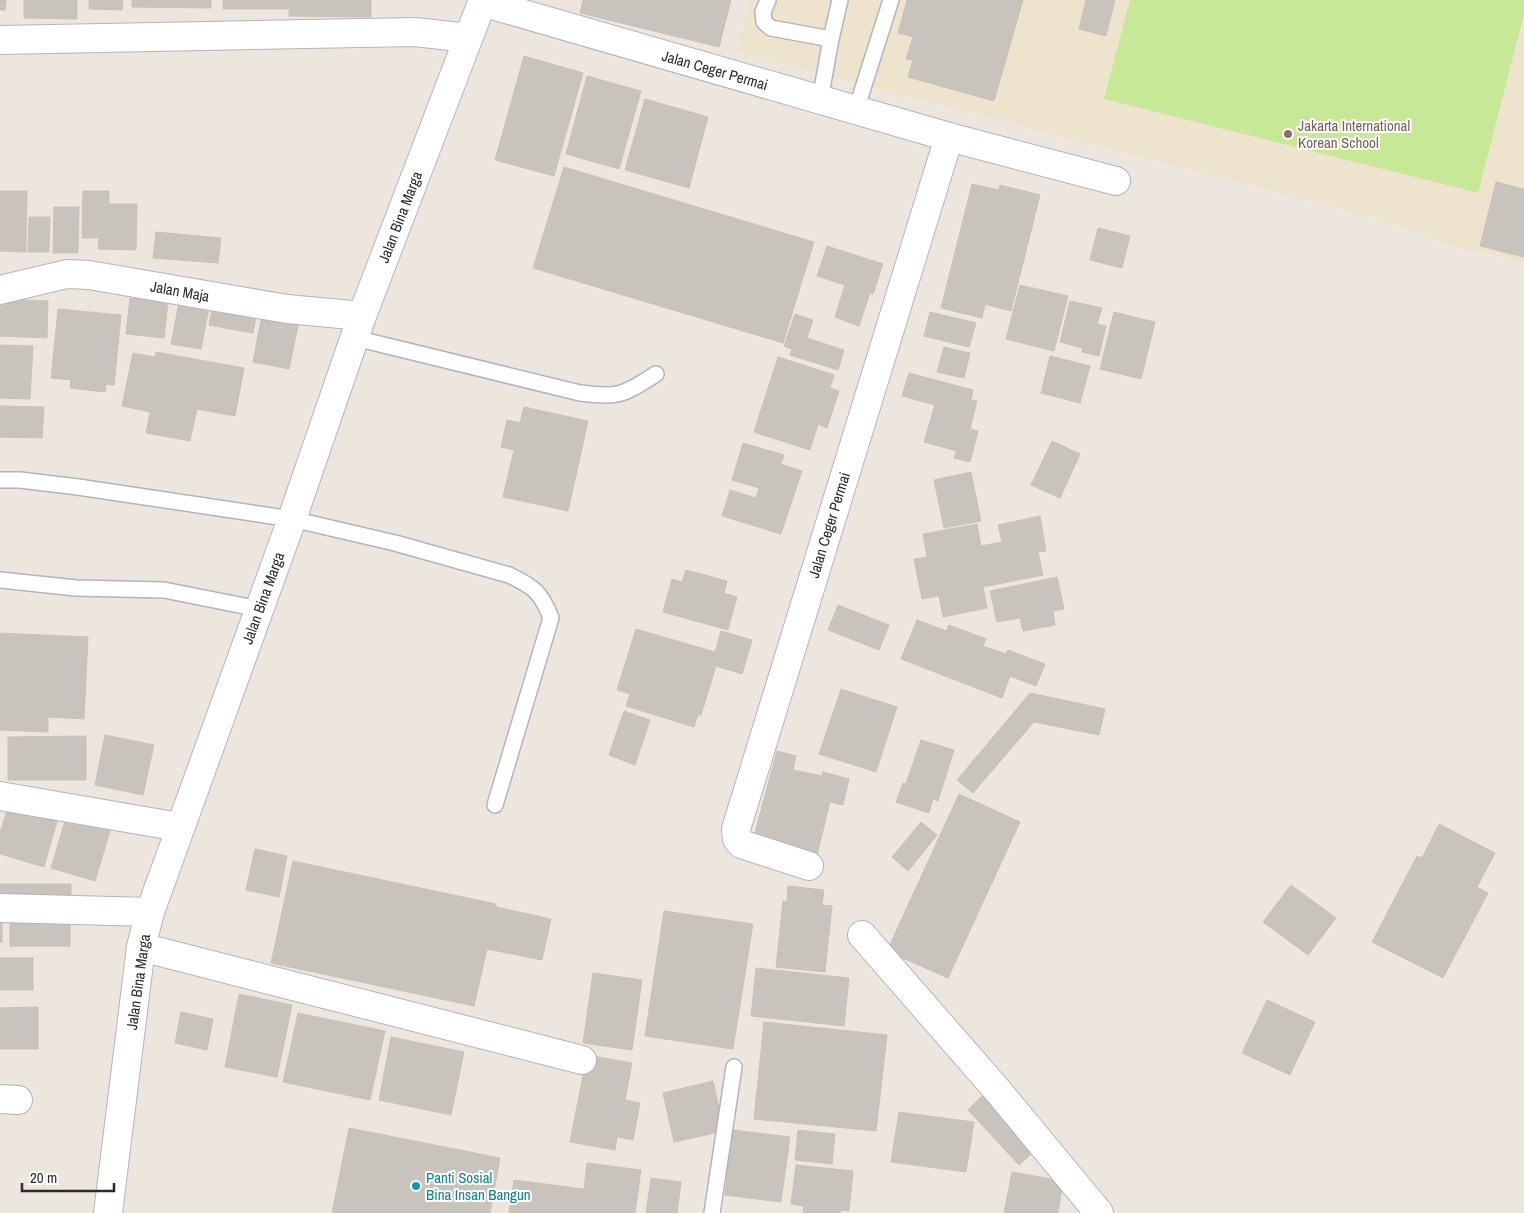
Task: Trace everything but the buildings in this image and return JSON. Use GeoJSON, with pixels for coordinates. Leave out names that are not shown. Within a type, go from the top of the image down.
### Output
{"type":"FeatureCollection","features":[{"type":"Feature","properties":{"kind":"street","name":"Jalan Ceger Permai"},"geometry":{"type":"LineString","coordinates":[[482,1],[949,137],[1116,181]]}},
{"type":"Feature","properties":{"kind":"street","name":"Jalan Bina Marga"},"geometry":{"type":"LineString","coordinates":[[108,1213],[141,947],[150,912],[179,827],[292,519],[358,327],[482,1]]}},
{"type":"Feature","properties":{"kind":"street"},"geometry":{"type":"LineString","coordinates":[[0,40],[415,32],[468,38]]}},
{"type":"Feature","properties":{"kind":"street","name":"Jalan Ceger Permai"},"geometry":{"type":"LineString","coordinates":[[809,866],[741,844],[737,839],[736,829],[949,137]]}},
{"type":"Feature","properties":{"kind":"street","name":"Jalan Maja"},"geometry":{"type":"LineString","coordinates":[[0,290],[67,274],[89,275],[287,310],[358,327]]}},
{"type":"Feature","properties":{"kind":"street"},"geometry":{"type":"LineString","coordinates":[[0,796],[179,827]]}},
{"type":"Feature","properties":{"kind":"street"},"geometry":{"type":"LineString","coordinates":[[0,908],[150,912]]}},
{"type":"Feature","properties":{"kind":"street"},"geometry":{"type":"LineString","coordinates":[[862,935],[1099,1213]]}},
{"type":"Feature","properties":{"kind":"street"},"geometry":{"type":"LineString","coordinates":[[141,947],[582,1060]]}},
{"type":"Feature","properties":{"kind":"lane"},"geometry":{"type":"LineString","coordinates":[[768,0],[763,12],[764,22],[771,28],[831,39]]}},
{"type":"Feature","properties":{"kind":"lane"},"geometry":{"type":"LineString","coordinates":[[820,100],[840,0]]}},
{"type":"Feature","properties":{"kind":"lane"},"geometry":{"type":"LineString","coordinates":[[856,110],[891,0]]}},
{"type":"Feature","properties":{"kind":"lane"},"geometry":{"type":"LineString","coordinates":[[358,327],[580,393],[608,396],[626,393],[656,374]]}},
{"type":"Feature","properties":{"kind":"lane"},"geometry":{"type":"LineString","coordinates":[[0,480],[20,480],[88,489],[292,519],[395,543],[509,574],[526,583],[543,598],[551,618],[495,805]]}},
{"type":"Feature","properties":{"kind":"lane"},"geometry":{"type":"LineString","coordinates":[[0,580],[76,588],[164,590],[259,610]]}},
{"type":"Feature","properties":{"kind":"lane"},"geometry":{"type":"LineString","coordinates":[[712,1213],[734,1067]]}},
{"type":"Feature","properties":{"kind":"shaded area","name":"Jakarta International Korean School"},"geometry":{"type":"Polygon","coordinates":[[[751,0],[1524,0],[1524,263],[1459,248],[1368,216],[736,52],[751,0]]]}},
{"type":"Feature","properties":{"kind":"green space"},"geometry":{"type":"Polygon","coordinates":[[[1130,0],[1524,0],[1524,14],[1478,193],[1104,99],[1130,0]]]}},
{"type":"Feature","properties":{"kind":"place","name":"Jakarta International Korean School"},"geometry":{"type":"Point","coordinates":[1288,134]}},
{"type":"Feature","properties":{"kind":"place","name":"Panti Sosial Bina Insan Bangun"},"geometry":{"type":"Point","coordinates":[416,1186]}}]}
